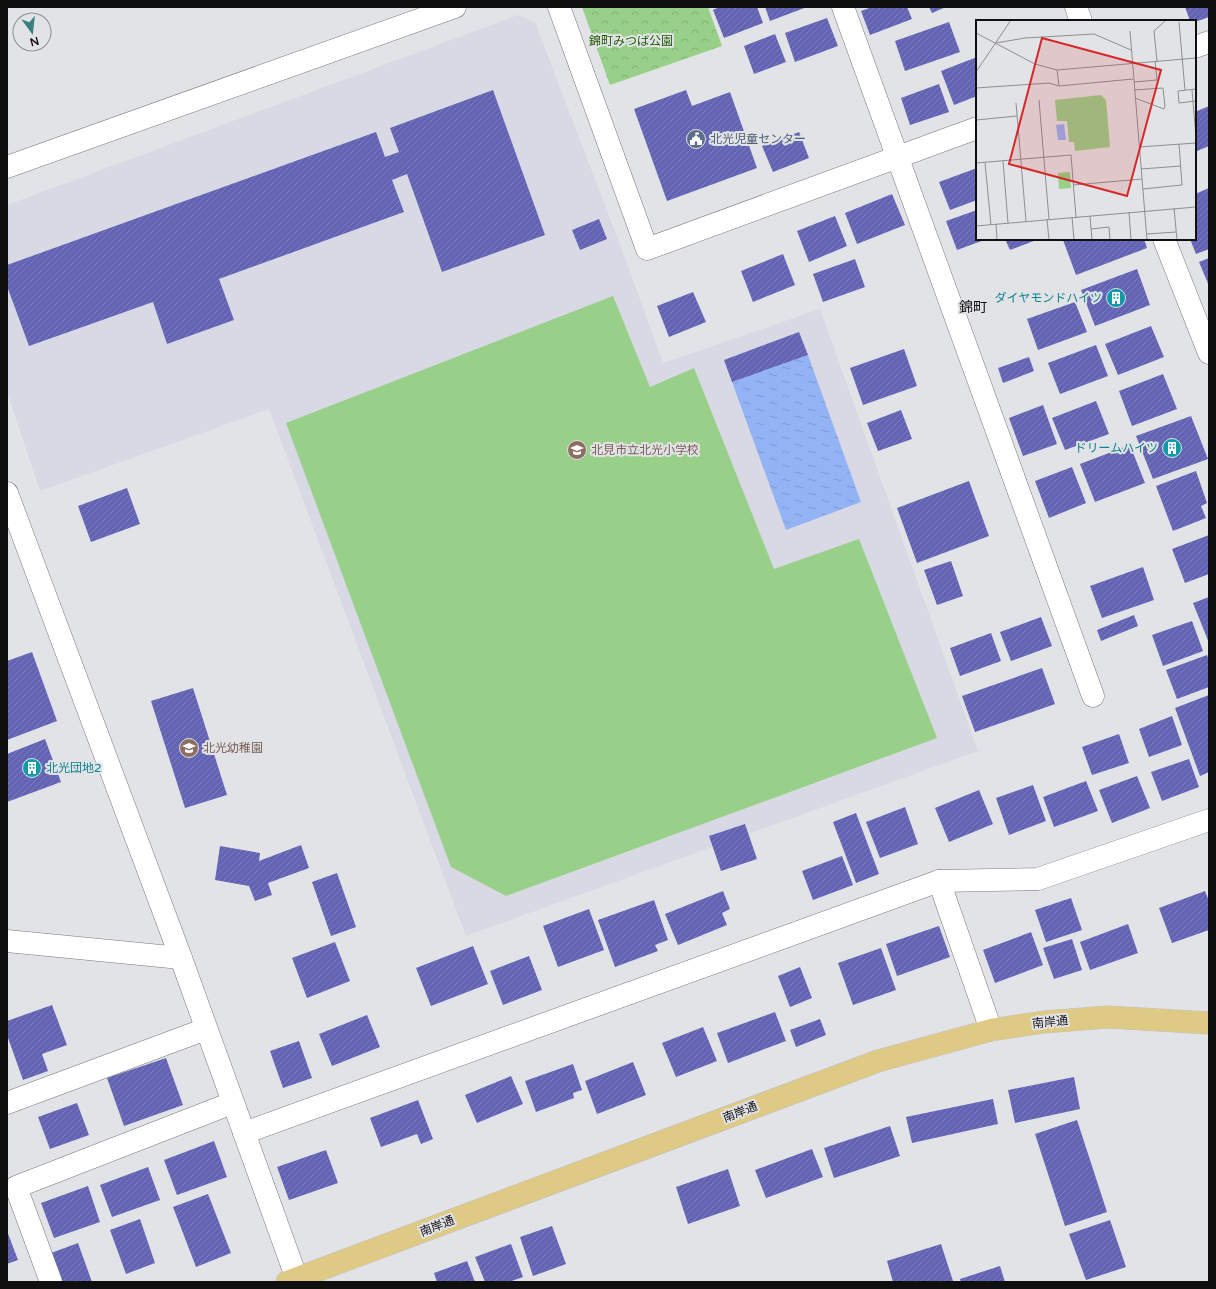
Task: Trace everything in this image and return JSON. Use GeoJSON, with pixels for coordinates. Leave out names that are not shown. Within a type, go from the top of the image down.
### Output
{"type":"FeatureCollection","features":[{"type":"Feature","properties":{"kind":"main road","name":"南岸通"},"geometry":{"type":"LineString","coordinates":[[294,1281],[878,1060],[991,1030],[1044,1022],[1108,1016],[1209,1023]]}},
{"type":"Feature","properties":{"kind":"street"},"geometry":{"type":"LineString","coordinates":[[7,167],[455,7]]}},
{"type":"Feature","properties":{"kind":"street"},"geometry":{"type":"LineString","coordinates":[[559,7],[647,249],[976,128]]}},
{"type":"Feature","properties":{"kind":"street"},"geometry":{"type":"LineString","coordinates":[[843,7],[896,158],[1093,696]]}},
{"type":"Feature","properties":{"kind":"street"},"geometry":{"type":"LineString","coordinates":[[1076,7],[1081,20]]}},
{"type":"Feature","properties":{"kind":"street"},"geometry":{"type":"LineString","coordinates":[[1196,47],[1209,42]]}},
{"type":"Feature","properties":{"kind":"street"},"geometry":{"type":"LineString","coordinates":[[1164,240],[1209,353]]}},
{"type":"Feature","properties":{"kind":"street"},"geometry":{"type":"LineString","coordinates":[[8,497],[181,958],[244,1133],[294,1281]]}},
{"type":"Feature","properties":{"kind":"street"},"geometry":{"type":"LineString","coordinates":[[244,1133],[939,881],[1038,879],[1209,820]]}},
{"type":"Feature","properties":{"kind":"street"},"geometry":{"type":"LineString","coordinates":[[939,881],[991,1030]]}},
{"type":"Feature","properties":{"kind":"street"},"geometry":{"type":"LineString","coordinates":[[7,941],[181,958]]}},
{"type":"Feature","properties":{"kind":"street"},"geometry":{"type":"LineString","coordinates":[[7,1103],[206,1029]]}},
{"type":"Feature","properties":{"kind":"street"},"geometry":{"type":"LineString","coordinates":[[51,1282],[16,1187],[232,1103]]}},
{"type":"Feature","properties":{"kind":"shaded area","name":"北見市立北光小学校"},"geometry":{"type":"Polygon","coordinates":[[[518,15],[535,22],[625,258],[663,363],[820,309],[978,751],[466,936],[269,409],[40,491],[7,392],[7,205],[518,15]]]}},
{"type":"Feature","properties":{"kind":"green space","name":"錦町みつば公園"},"geometry":{"type":"Polygon","coordinates":[[[582,7],[708,7],[722,46],[610,85],[582,7]]]}},
{"type":"Feature","properties":{"kind":"green space"},"geometry":{"type":"Polygon","coordinates":[[[613,296],[650,387],[694,368],[774,569],[859,539],[937,738],[506,896],[451,867],[286,423],[613,296]]]}},
{"type":"Feature","properties":{"kind":"water"},"geometry":{"type":"Polygon","coordinates":[[[808,355],[861,502],[786,530],[732,382],[808,355]]]}},
{"type":"Feature","properties":{"kind":"building"},"geometry":{"type":"Polygon","coordinates":[[[719,7],[757,7],[763,23],[724,38],[713,10],[719,7]]]}},
{"type":"Feature","properties":{"kind":"building"},"geometry":{"type":"Polygon","coordinates":[[[765,7],[807,7],[770,21],[765,7]]]}},
{"type":"Feature","properties":{"kind":"building"},"geometry":{"type":"Polygon","coordinates":[[[872,7],[907,7],[912,19],[870,35],[861,11],[872,7]]]}},
{"type":"Feature","properties":{"kind":"building"},"geometry":{"type":"Polygon","coordinates":[[[929,7],[946,7],[932,13],[929,7]]]}},
{"type":"Feature","properties":{"kind":"building"},"geometry":{"type":"Polygon","coordinates":[[[1185,7],[1209,7],[1209,17],[1196,22],[1196,20],[1190,20],[1185,7]]]}},
{"type":"Feature","properties":{"kind":"building"},"geometry":{"type":"Polygon","coordinates":[[[827,18],[838,46],[795,62],[785,33],[827,18]]]}},
{"type":"Feature","properties":{"kind":"building"},"geometry":{"type":"Polygon","coordinates":[[[949,22],[960,52],[905,71],[895,41],[949,22]]]}},
{"type":"Feature","properties":{"kind":"building"},"geometry":{"type":"Polygon","coordinates":[[[775,34],[786,62],[754,74],[744,46],[775,34]]]}},
{"type":"Feature","properties":{"kind":"building"},"geometry":{"type":"Polygon","coordinates":[[[976,57],[976,96],[954,105],[941,71],[976,57]]]}},
{"type":"Feature","properties":{"kind":"building"},"geometry":{"type":"Polygon","coordinates":[[[939,84],[949,112],[910,125],[901,98],[939,84]]]}},
{"type":"Feature","properties":{"kind":"building"},"geometry":{"type":"Polygon","coordinates":[[[493,90],[545,235],[442,272],[407,174],[392,180],[404,212],[219,279],[234,320],[167,344],[153,302],[29,346],[7,286],[7,265],[376,132],[385,157],[399,152],[390,128],[493,90]]]}},
{"type":"Feature","properties":{"kind":"building","name":"北光児童センター"},"geometry":{"type":"Polygon","coordinates":[[[686,90],[692,106],[730,92],[757,168],[667,201],[634,109],[686,90]]]}},
{"type":"Feature","properties":{"kind":"building"},"geometry":{"type":"Polygon","coordinates":[[[1209,106],[1209,146],[1196,152],[1196,112],[1209,106]]]}},
{"type":"Feature","properties":{"kind":"building"},"geometry":{"type":"Polygon","coordinates":[[[799,132],[809,158],[773,172],[762,146],[799,132]]]}},
{"type":"Feature","properties":{"kind":"building"},"geometry":{"type":"Polygon","coordinates":[[[976,168],[976,200],[950,210],[939,182],[976,168]]]}},
{"type":"Feature","properties":{"kind":"building"},"geometry":{"type":"Polygon","coordinates":[[[1209,188],[1209,249],[1196,254],[1190,240],[1196,240],[1196,194],[1209,188]]]}},
{"type":"Feature","properties":{"kind":"building"},"geometry":{"type":"Polygon","coordinates":[[[892,194],[905,225],[857,244],[845,213],[892,194]]]}},
{"type":"Feature","properties":{"kind":"building"},"geometry":{"type":"Polygon","coordinates":[[[976,210],[976,240],[984,240],[957,250],[946,221],[976,210]]]}},
{"type":"Feature","properties":{"kind":"building"},"geometry":{"type":"Polygon","coordinates":[[[835,216],[847,246],[809,262],[797,231],[835,216]]]}},
{"type":"Feature","properties":{"kind":"building"},"geometry":{"type":"Polygon","coordinates":[[[599,219],[607,239],[580,250],[572,230],[599,219]]]}},
{"type":"Feature","properties":{"kind":"building"},"geometry":{"type":"Polygon","coordinates":[[[1005,240],[1036,240],[1010,250],[1005,240]]]}},
{"type":"Feature","properties":{"kind":"building"},"geometry":{"type":"Polygon","coordinates":[[[1063,240],[1144,240],[1147,248],[1076,275],[1063,240]]]}},
{"type":"Feature","properties":{"kind":"building"},"geometry":{"type":"Polygon","coordinates":[[[783,254],[795,285],[753,302],[741,271],[783,254]]]}},
{"type":"Feature","properties":{"kind":"building"},"geometry":{"type":"Polygon","coordinates":[[[1209,258],[1209,286],[1199,262],[1209,258]]]}},
{"type":"Feature","properties":{"kind":"building"},"geometry":{"type":"Polygon","coordinates":[[[855,259],[865,287],[823,302],[813,274],[855,259]]]}},
{"type":"Feature","properties":{"kind":"building","name":"ダイヤモンドハイツ"},"geometry":{"type":"Polygon","coordinates":[[[1137,269],[1150,305],[1095,326],[1081,290],[1137,269]]]}},
{"type":"Feature","properties":{"kind":"building"},"geometry":{"type":"Polygon","coordinates":[[[693,292],[706,322],[669,337],[657,306],[693,292]]]}},
{"type":"Feature","properties":{"kind":"building"},"geometry":{"type":"Polygon","coordinates":[[[1075,302],[1087,332],[1038,350],[1027,319],[1075,302]]]}},
{"type":"Feature","properties":{"kind":"building"},"geometry":{"type":"Polygon","coordinates":[[[1151,326],[1164,357],[1118,375],[1105,344],[1151,326]]]}},
{"type":"Feature","properties":{"kind":"building"},"geometry":{"type":"Polygon","coordinates":[[[799,332],[808,355],[732,382],[724,360],[799,332]]]}},
{"type":"Feature","properties":{"kind":"building"},"geometry":{"type":"Polygon","coordinates":[[[1096,345],[1108,376],[1060,394],[1048,363],[1096,345]]]}},
{"type":"Feature","properties":{"kind":"building"},"geometry":{"type":"Polygon","coordinates":[[[904,349],[917,386],[863,405],[850,368],[904,349]]]}},
{"type":"Feature","properties":{"kind":"building"},"geometry":{"type":"Polygon","coordinates":[[[1029,357],[1034,371],[1003,383],[998,368],[1029,357]]]}},
{"type":"Feature","properties":{"kind":"building"},"geometry":{"type":"Polygon","coordinates":[[[1163,374],[1177,409],[1132,426],[1119,391],[1163,374]]]}},
{"type":"Feature","properties":{"kind":"building"},"geometry":{"type":"Polygon","coordinates":[[[1096,401],[1109,434],[1065,450],[1052,418],[1096,401]]]}},
{"type":"Feature","properties":{"kind":"building"},"geometry":{"type":"Polygon","coordinates":[[[1043,405],[1057,444],[1023,456],[1009,418],[1043,405]]]}},
{"type":"Feature","properties":{"kind":"building"},"geometry":{"type":"Polygon","coordinates":[[[901,410],[912,439],[878,451],[867,423],[901,410]]]}},
{"type":"Feature","properties":{"kind":"building","name":"ドリームハイツ"},"geometry":{"type":"Polygon","coordinates":[[[1191,416],[1208,459],[1153,479],[1136,436],[1191,416]]]}},
{"type":"Feature","properties":{"kind":"building"},"geometry":{"type":"Polygon","coordinates":[[[1130,445],[1145,483],[1095,502],[1080,464],[1130,445]]]}},
{"type":"Feature","properties":{"kind":"building"},"geometry":{"type":"Polygon","coordinates":[[[1072,467],[1086,503],[1049,518],[1035,481],[1072,467]]]}},
{"type":"Feature","properties":{"kind":"building"},"geometry":{"type":"Polygon","coordinates":[[[1196,471],[1207,503],[1201,506],[1206,518],[1173,531],[1156,486],[1196,471]]]}},
{"type":"Feature","properties":{"kind":"building"},"geometry":{"type":"Polygon","coordinates":[[[969,481],[989,536],[917,563],[897,508],[969,481]]]}},
{"type":"Feature","properties":{"kind":"building"},"geometry":{"type":"Polygon","coordinates":[[[127,488],[140,524],[91,542],[78,506],[127,488]]]}},
{"type":"Feature","properties":{"kind":"building"},"geometry":{"type":"Polygon","coordinates":[[[1209,535],[1209,574],[1185,583],[1172,549],[1209,535]]]}},
{"type":"Feature","properties":{"kind":"building"},"geometry":{"type":"Polygon","coordinates":[[[951,561],[963,596],[937,605],[924,570],[951,561]]]}},
{"type":"Feature","properties":{"kind":"building"},"geometry":{"type":"Polygon","coordinates":[[[1143,567],[1154,600],[1102,618],[1090,586],[1143,567]]]}},
{"type":"Feature","properties":{"kind":"building"},"geometry":{"type":"Polygon","coordinates":[[[1209,597],[1209,643],[1193,603],[1209,597]]]}},
{"type":"Feature","properties":{"kind":"building"},"geometry":{"type":"Polygon","coordinates":[[[1134,615],[1138,626],[1101,641],[1097,630],[1134,615]]]}},
{"type":"Feature","properties":{"kind":"building"},"geometry":{"type":"Polygon","coordinates":[[[1041,617],[1052,646],[1011,661],[1000,632],[1041,617]]]}},
{"type":"Feature","properties":{"kind":"building"},"geometry":{"type":"Polygon","coordinates":[[[1192,621],[1203,651],[1163,666],[1152,635],[1192,621]]]}},
{"type":"Feature","properties":{"kind":"building"},"geometry":{"type":"Polygon","coordinates":[[[991,633],[1001,661],[960,676],[950,648],[991,633]]]}},
{"type":"Feature","properties":{"kind":"building"},"geometry":{"type":"Polygon","coordinates":[[[32,652],[57,721],[7,740],[7,661],[32,652]]]}},
{"type":"Feature","properties":{"kind":"building"},"geometry":{"type":"Polygon","coordinates":[[[1207,655],[1209,661],[1209,687],[1177,699],[1166,670],[1207,655]]]}},
{"type":"Feature","properties":{"kind":"building"},"geometry":{"type":"Polygon","coordinates":[[[1042,668],[1055,704],[975,732],[962,696],[1042,668]]]}},
{"type":"Feature","properties":{"kind":"building","name":"北光幼稚園"},"geometry":{"type":"Polygon","coordinates":[[[193,688],[227,795],[185,808],[151,701],[193,688]]]}},
{"type":"Feature","properties":{"kind":"building"},"geometry":{"type":"Polygon","coordinates":[[[1209,695],[1209,772],[1200,776],[1175,708],[1209,695]]]}},
{"type":"Feature","properties":{"kind":"building"},"geometry":{"type":"Polygon","coordinates":[[[1172,716],[1182,745],[1149,757],[1139,729],[1172,716]]]}},
{"type":"Feature","properties":{"kind":"building"},"geometry":{"type":"Polygon","coordinates":[[[1119,734],[1129,763],[1092,775],[1082,747],[1119,734]]]}},
{"type":"Feature","properties":{"kind":"building","name":"北光団地2"},"geometry":{"type":"Polygon","coordinates":[[[45,739],[61,782],[7,802],[7,754],[45,739]]]}},
{"type":"Feature","properties":{"kind":"building"},"geometry":{"type":"Polygon","coordinates":[[[1189,759],[1199,787],[1162,801],[1151,772],[1189,759]]]}},
{"type":"Feature","properties":{"kind":"building"},"geometry":{"type":"Polygon","coordinates":[[[1137,776],[1150,808],[1112,823],[1099,790],[1137,776]]]}},
{"type":"Feature","properties":{"kind":"building"},"geometry":{"type":"Polygon","coordinates":[[[1086,781],[1098,811],[1054,827],[1043,797],[1086,781]]]}},
{"type":"Feature","properties":{"kind":"building"},"geometry":{"type":"Polygon","coordinates":[[[1033,785],[1046,821],[1009,835],[996,798],[1033,785]]]}},
{"type":"Feature","properties":{"kind":"building"},"geometry":{"type":"Polygon","coordinates":[[[979,790],[993,824],[949,842],[935,808],[979,790]]]}},
{"type":"Feature","properties":{"kind":"building"},"geometry":{"type":"Polygon","coordinates":[[[905,807],[918,844],[880,858],[866,822],[905,807]]]}},
{"type":"Feature","properties":{"kind":"building"},"geometry":{"type":"Polygon","coordinates":[[[856,813],[879,874],[856,883],[833,822],[856,813]]]}},
{"type":"Feature","properties":{"kind":"building"},"geometry":{"type":"Polygon","coordinates":[[[745,824],[757,859],[721,871],[709,836],[745,824]]]}},
{"type":"Feature","properties":{"kind":"building"},"geometry":{"type":"Polygon","coordinates":[[[301,845],[309,868],[268,883],[272,895],[255,901],[249,886],[215,880],[220,846],[260,853],[259,861],[301,845]]]}},
{"type":"Feature","properties":{"kind":"building"},"geometry":{"type":"Polygon","coordinates":[[[842,856],[853,885],[813,900],[802,871],[842,856]]]}},
{"type":"Feature","properties":{"kind":"building"},"geometry":{"type":"Polygon","coordinates":[[[337,873],[356,927],[331,936],[312,882],[337,873]]]}},
{"type":"Feature","properties":{"kind":"building"},"geometry":{"type":"Polygon","coordinates":[[[723,891],[730,909],[722,913],[727,925],[678,945],[665,914],[723,891]]]}},
{"type":"Feature","properties":{"kind":"building"},"geometry":{"type":"Polygon","coordinates":[[[1205,891],[1209,901],[1209,930],[1172,943],[1159,908],[1205,891]]]}},
{"type":"Feature","properties":{"kind":"building"},"geometry":{"type":"Polygon","coordinates":[[[1071,898],[1082,930],[1046,942],[1035,910],[1071,898]]]}},
{"type":"Feature","properties":{"kind":"building"},"geometry":{"type":"Polygon","coordinates":[[[654,900],[668,940],[655,945],[658,951],[615,967],[598,920],[654,900]]]}},
{"type":"Feature","properties":{"kind":"building"},"geometry":{"type":"Polygon","coordinates":[[[589,909],[604,950],[558,967],[543,926],[589,909]]]}},
{"type":"Feature","properties":{"kind":"building"},"geometry":{"type":"Polygon","coordinates":[[[1128,924],[1138,953],[1090,970],[1080,942],[1128,924]]]}},
{"type":"Feature","properties":{"kind":"building"},"geometry":{"type":"Polygon","coordinates":[[[939,926],[950,957],[897,976],[886,944],[939,926]]]}},
{"type":"Feature","properties":{"kind":"building"},"geometry":{"type":"Polygon","coordinates":[[[1031,932],[1043,965],[995,983],[983,950],[1031,932]]]}},
{"type":"Feature","properties":{"kind":"building"},"geometry":{"type":"Polygon","coordinates":[[[1072,939],[1082,970],[1054,979],[1043,948],[1072,939]]]}},
{"type":"Feature","properties":{"kind":"building"},"geometry":{"type":"Polygon","coordinates":[[[335,942],[350,981],[307,998],[292,958],[335,942]]]}},
{"type":"Feature","properties":{"kind":"building"},"geometry":{"type":"Polygon","coordinates":[[[473,946],[488,984],[431,1006],[416,968],[473,946]]]}},
{"type":"Feature","properties":{"kind":"building"},"geometry":{"type":"Polygon","coordinates":[[[881,948],[896,990],[853,1005],[838,963],[881,948]]]}},
{"type":"Feature","properties":{"kind":"building"},"geometry":{"type":"Polygon","coordinates":[[[529,956],[542,990],[503,1005],[490,971],[529,956]]]}},
{"type":"Feature","properties":{"kind":"building"},"geometry":{"type":"Polygon","coordinates":[[[800,967],[812,998],[790,1007],[778,976],[800,967]]]}},
{"type":"Feature","properties":{"kind":"building"},"geometry":{"type":"Polygon","coordinates":[[[52,1005],[67,1045],[42,1054],[48,1071],[23,1080],[7,1035],[7,1021],[52,1005]]]}},
{"type":"Feature","properties":{"kind":"building"},"geometry":{"type":"Polygon","coordinates":[[[775,1012],[786,1041],[728,1063],[717,1033],[775,1012]]]}},
{"type":"Feature","properties":{"kind":"building"},"geometry":{"type":"Polygon","coordinates":[[[367,1015],[380,1047],[332,1066],[319,1034],[367,1015]]]}},
{"type":"Feature","properties":{"kind":"building"},"geometry":{"type":"Polygon","coordinates":[[[820,1019],[826,1035],[796,1047],[790,1030],[820,1019]]]}},
{"type":"Feature","properties":{"kind":"building"},"geometry":{"type":"Polygon","coordinates":[[[703,1027],[717,1061],[676,1077],[662,1043],[703,1027]]]}},
{"type":"Feature","properties":{"kind":"building"},"geometry":{"type":"Polygon","coordinates":[[[299,1041],[312,1078],[283,1088],[270,1051],[299,1041]]]}},
{"type":"Feature","properties":{"kind":"building"},"geometry":{"type":"Polygon","coordinates":[[[166,1058],[183,1105],[124,1126],[107,1078],[166,1058]]]}},
{"type":"Feature","properties":{"kind":"building"},"geometry":{"type":"Polygon","coordinates":[[[633,1062],[646,1095],[597,1114],[585,1081],[633,1062]]]}},
{"type":"Feature","properties":{"kind":"building"},"geometry":{"type":"Polygon","coordinates":[[[573,1064],[582,1090],[573,1093],[574,1098],[536,1112],[525,1081],[573,1064]]]}},
{"type":"Feature","properties":{"kind":"building"},"geometry":{"type":"Polygon","coordinates":[[[511,1076],[523,1104],[477,1123],[465,1095],[511,1076]]]}},
{"type":"Feature","properties":{"kind":"building"},"geometry":{"type":"Polygon","coordinates":[[[1074,1077],[1080,1109],[1015,1123],[1008,1090],[1074,1077]]]}},
{"type":"Feature","properties":{"kind":"building"},"geometry":{"type":"Polygon","coordinates":[[[993,1099],[998,1124],[912,1143],[906,1117],[993,1099]]]}},
{"type":"Feature","properties":{"kind":"building"},"geometry":{"type":"Polygon","coordinates":[[[418,1100],[433,1139],[421,1144],[417,1134],[381,1147],[370,1118],[418,1100]]]}},
{"type":"Feature","properties":{"kind":"building"},"geometry":{"type":"Polygon","coordinates":[[[77,1103],[89,1135],[50,1149],[38,1117],[77,1103]]]}},
{"type":"Feature","properties":{"kind":"building"},"geometry":{"type":"Polygon","coordinates":[[[1077,1120],[1107,1212],[1065,1226],[1035,1134],[1077,1120]]]}},
{"type":"Feature","properties":{"kind":"building"},"geometry":{"type":"Polygon","coordinates":[[[890,1126],[900,1156],[834,1178],[824,1148],[890,1126]]]}},
{"type":"Feature","properties":{"kind":"building"},"geometry":{"type":"Polygon","coordinates":[[[214,1141],[227,1177],[177,1195],[164,1160],[214,1141]]]}},
{"type":"Feature","properties":{"kind":"building"},"geometry":{"type":"Polygon","coordinates":[[[812,1149],[823,1177],[766,1198],[755,1170],[812,1149]]]}},
{"type":"Feature","properties":{"kind":"building"},"geometry":{"type":"Polygon","coordinates":[[[326,1150],[338,1183],[289,1200],[277,1167],[326,1150]]]}},
{"type":"Feature","properties":{"kind":"building"},"geometry":{"type":"Polygon","coordinates":[[[148,1167],[160,1200],[112,1217],[100,1185],[148,1167]]]}},
{"type":"Feature","properties":{"kind":"building"},"geometry":{"type":"Polygon","coordinates":[[[728,1169],[740,1206],[688,1224],[676,1187],[728,1169]]]}},
{"type":"Feature","properties":{"kind":"building"},"geometry":{"type":"Polygon","coordinates":[[[88,1186],[100,1222],[54,1238],[41,1203],[88,1186]]]}},
{"type":"Feature","properties":{"kind":"building"},"geometry":{"type":"Polygon","coordinates":[[[208,1194],[231,1253],[196,1267],[173,1207],[208,1194]]]}},
{"type":"Feature","properties":{"kind":"building"},"geometry":{"type":"Polygon","coordinates":[[[140,1219],[155,1263],[126,1274],[110,1230],[140,1219]]]}},
{"type":"Feature","properties":{"kind":"building"},"geometry":{"type":"Polygon","coordinates":[[[1110,1220],[1126,1267],[1086,1280],[1069,1234],[1110,1220]]]}},
{"type":"Feature","properties":{"kind":"building"},"geometry":{"type":"Polygon","coordinates":[[[552,1226],[566,1264],[533,1276],[520,1237],[552,1226]]]}},
{"type":"Feature","properties":{"kind":"building"},"geometry":{"type":"Polygon","coordinates":[[[7,1231],[18,1260],[7,1264],[7,1231]]]}},
{"type":"Feature","properties":{"kind":"building"},"geometry":{"type":"Polygon","coordinates":[[[78,1243],[92,1282],[61,1282],[51,1253],[78,1243]]]}},
{"type":"Feature","properties":{"kind":"building"},"geometry":{"type":"Polygon","coordinates":[[[511,1244],[523,1277],[509,1282],[485,1282],[475,1257],[511,1244]]]}},
{"type":"Feature","properties":{"kind":"building"},"geometry":{"type":"Polygon","coordinates":[[[941,1244],[953,1281],[893,1282],[887,1261],[941,1244]]]}},
{"type":"Feature","properties":{"kind":"building"},"geometry":{"type":"Polygon","coordinates":[[[467,1261],[475,1282],[437,1282],[434,1273],[467,1261]]]}},
{"type":"Feature","properties":{"kind":"building"},"geometry":{"type":"Polygon","coordinates":[[[1000,1266],[1005,1282],[961,1282],[960,1279],[1000,1266]]]}},
{"type":"Feature","properties":{"kind":"place","name":"北光児童センター"},"geometry":{"type":"Point","coordinates":[696,139]}},
{"type":"Feature","properties":{"kind":"place","name":"ダイヤモンドハイツ"},"geometry":{"type":"Point","coordinates":[1116,298]}},
{"type":"Feature","properties":{"kind":"place","name":"ドリームハイツ"},"geometry":{"type":"Point","coordinates":[1172,448]}},
{"type":"Feature","properties":{"kind":"place","name":"北見市立北光小学校"},"geometry":{"type":"Point","coordinates":[577,450]}},
{"type":"Feature","properties":{"kind":"place","name":"北光幼稚園"},"geometry":{"type":"Point","coordinates":[189,748]}},
{"type":"Feature","properties":{"kind":"place","name":"北光団地2"},"geometry":{"type":"Point","coordinates":[32,768]}},
{"type":"Feature","properties":{"kind":"district","name":"錦町"},"geometry":{"type":"Point","coordinates":[973,307]}}]}
